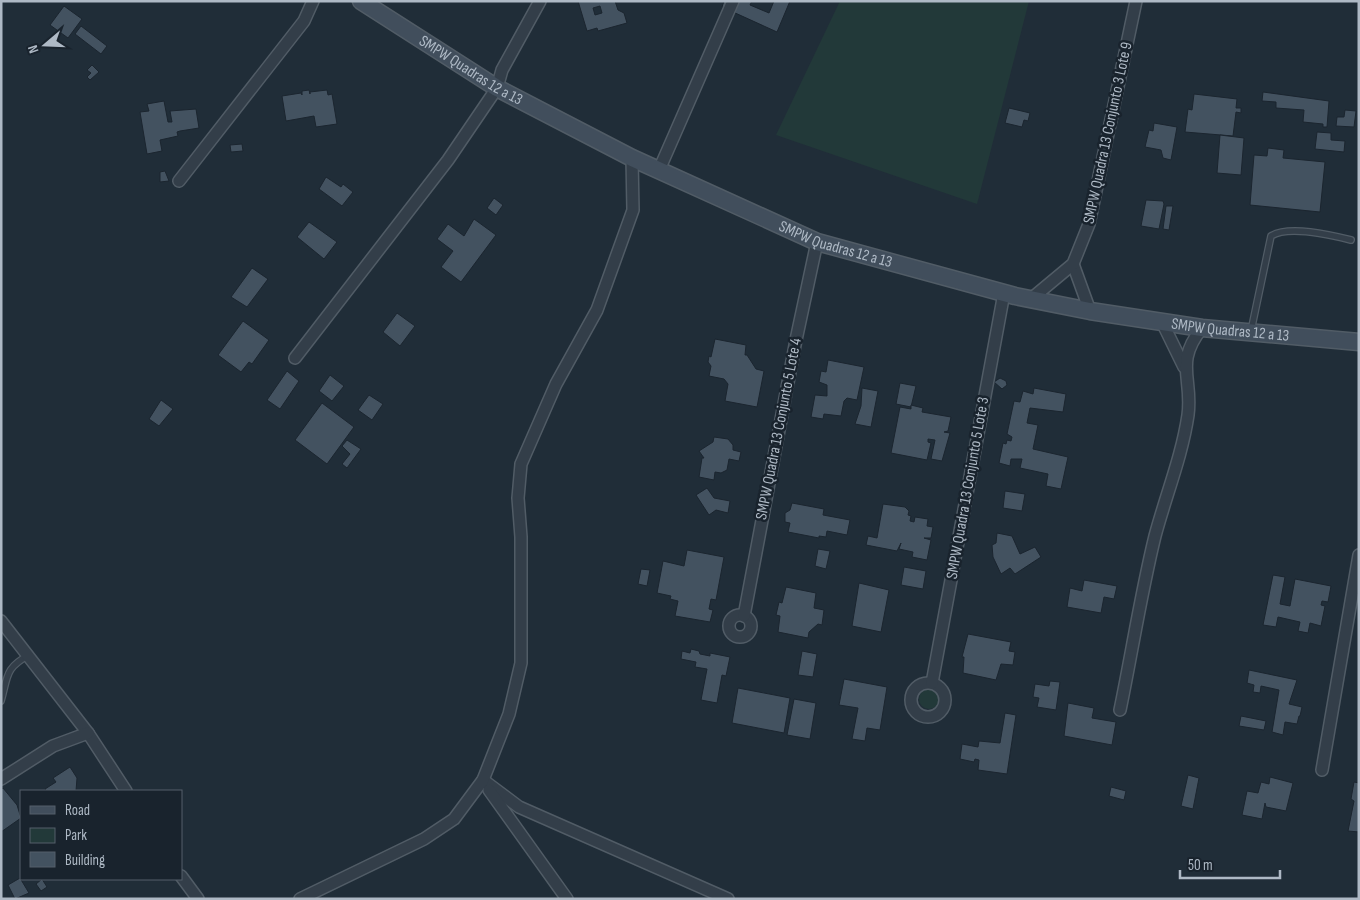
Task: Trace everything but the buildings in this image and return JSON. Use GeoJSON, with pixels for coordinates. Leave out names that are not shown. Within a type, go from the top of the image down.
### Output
{"type":"FeatureCollection","features":[{"type":"Feature","properties":{"kind":"street"},"geometry":{"type":"LineString","coordinates":[[179,181],[304,21],[312,1]]}},
{"type":"Feature","properties":{"kind":"street","name":"SMPW Quadras 12 a 13"},"geometry":{"type":"LineString","coordinates":[[361,1],[497,88],[632,158],[817,242],[1004,293],[1090,311],[1202,328],[1359,342]]}},
{"type":"Feature","properties":{"kind":"street"},"geometry":{"type":"LineString","coordinates":[[295,358],[448,160],[497,88],[502,70],[540,1]]}},
{"type":"Feature","properties":{"kind":"street"},"geometry":{"type":"LineString","coordinates":[[659,170],[733,1]]}},
{"type":"Feature","properties":{"kind":"street","name":"SMPW Quadra 13 Conjunto 3 Lote 9"},"geometry":{"type":"LineString","coordinates":[[1031,299],[1073,264],[1089,224],[1136,1]]}},
{"type":"Feature","properties":{"kind":"street"},"geometry":{"type":"LineString","coordinates":[[300,899],[424,839],[454,819],[483,780],[509,714],[521,663],[521,537],[518,498],[521,464],[556,384],[597,310],[633,210],[632,158]]}},
{"type":"Feature","properties":{"kind":"street","name":"SMPW Quadra 13 Conjunto 5 Lote 4"},"geometry":{"type":"LineString","coordinates":[[744,616],[796,340],[817,242]]}},
{"type":"Feature","properties":{"kind":"street"},"geometry":{"type":"LineString","coordinates":[[1073,264],[1090,311]]}},
{"type":"Feature","properties":{"kind":"street","name":"SMPW Quadra 13 Conjunto 5 Lote 3"},"geometry":{"type":"LineString","coordinates":[[932,683],[1004,293]]}},
{"type":"Feature","properties":{"kind":"street"},"geometry":{"type":"LineString","coordinates":[[1162,322],[1185,369]]}},
{"type":"Feature","properties":{"kind":"street"},"geometry":{"type":"LineString","coordinates":[[1120,710],[1155,538],[1188,414],[1185,369],[1190,347],[1202,328]]}},
{"type":"Feature","properties":{"kind":"street"},"geometry":{"type":"LineString","coordinates":[[1322,770],[1359,555]]}},
{"type":"Feature","properties":{"kind":"street"},"geometry":{"type":"LineString","coordinates":[[1,621],[88,733],[125,790]]}},
{"type":"Feature","properties":{"kind":"street"},"geometry":{"type":"LineString","coordinates":[[1,779],[53,746],[88,733]]}},
{"type":"Feature","properties":{"kind":"street"},"geometry":{"type":"LineString","coordinates":[[483,780],[567,899]]}},
{"type":"Feature","properties":{"kind":"street"},"geometry":{"type":"LineString","coordinates":[[483,780],[519,807],[728,899]]}},
{"type":"Feature","properties":{"kind":"street"},"geometry":{"type":"LineString","coordinates":[[182,877],[198,899]]}},
{"type":"Feature","properties":{"kind":"lane"},"geometry":{"type":"LineString","coordinates":[[1251,333],[1271,236],[1285,231],[1332,235],[1351,240]]}},
{"type":"Feature","properties":{"kind":"lane"},"geometry":{"type":"LineString","coordinates":[[1,701],[14,663],[29,655]]}},
{"type":"Feature","properties":{"kind":"green space"},"geometry":{"type":"Polygon","coordinates":[[[840,1],[1029,1],[977,204],[776,135],[840,1]]]}},
{"type":"Feature","properties":{"kind":"green space"},"geometry":{"type":"Polygon","coordinates":[[[929,689],[936,692],[939,699],[936,706],[929,709],[922,706],[919,699],[922,692],[929,689]]]}}]}
